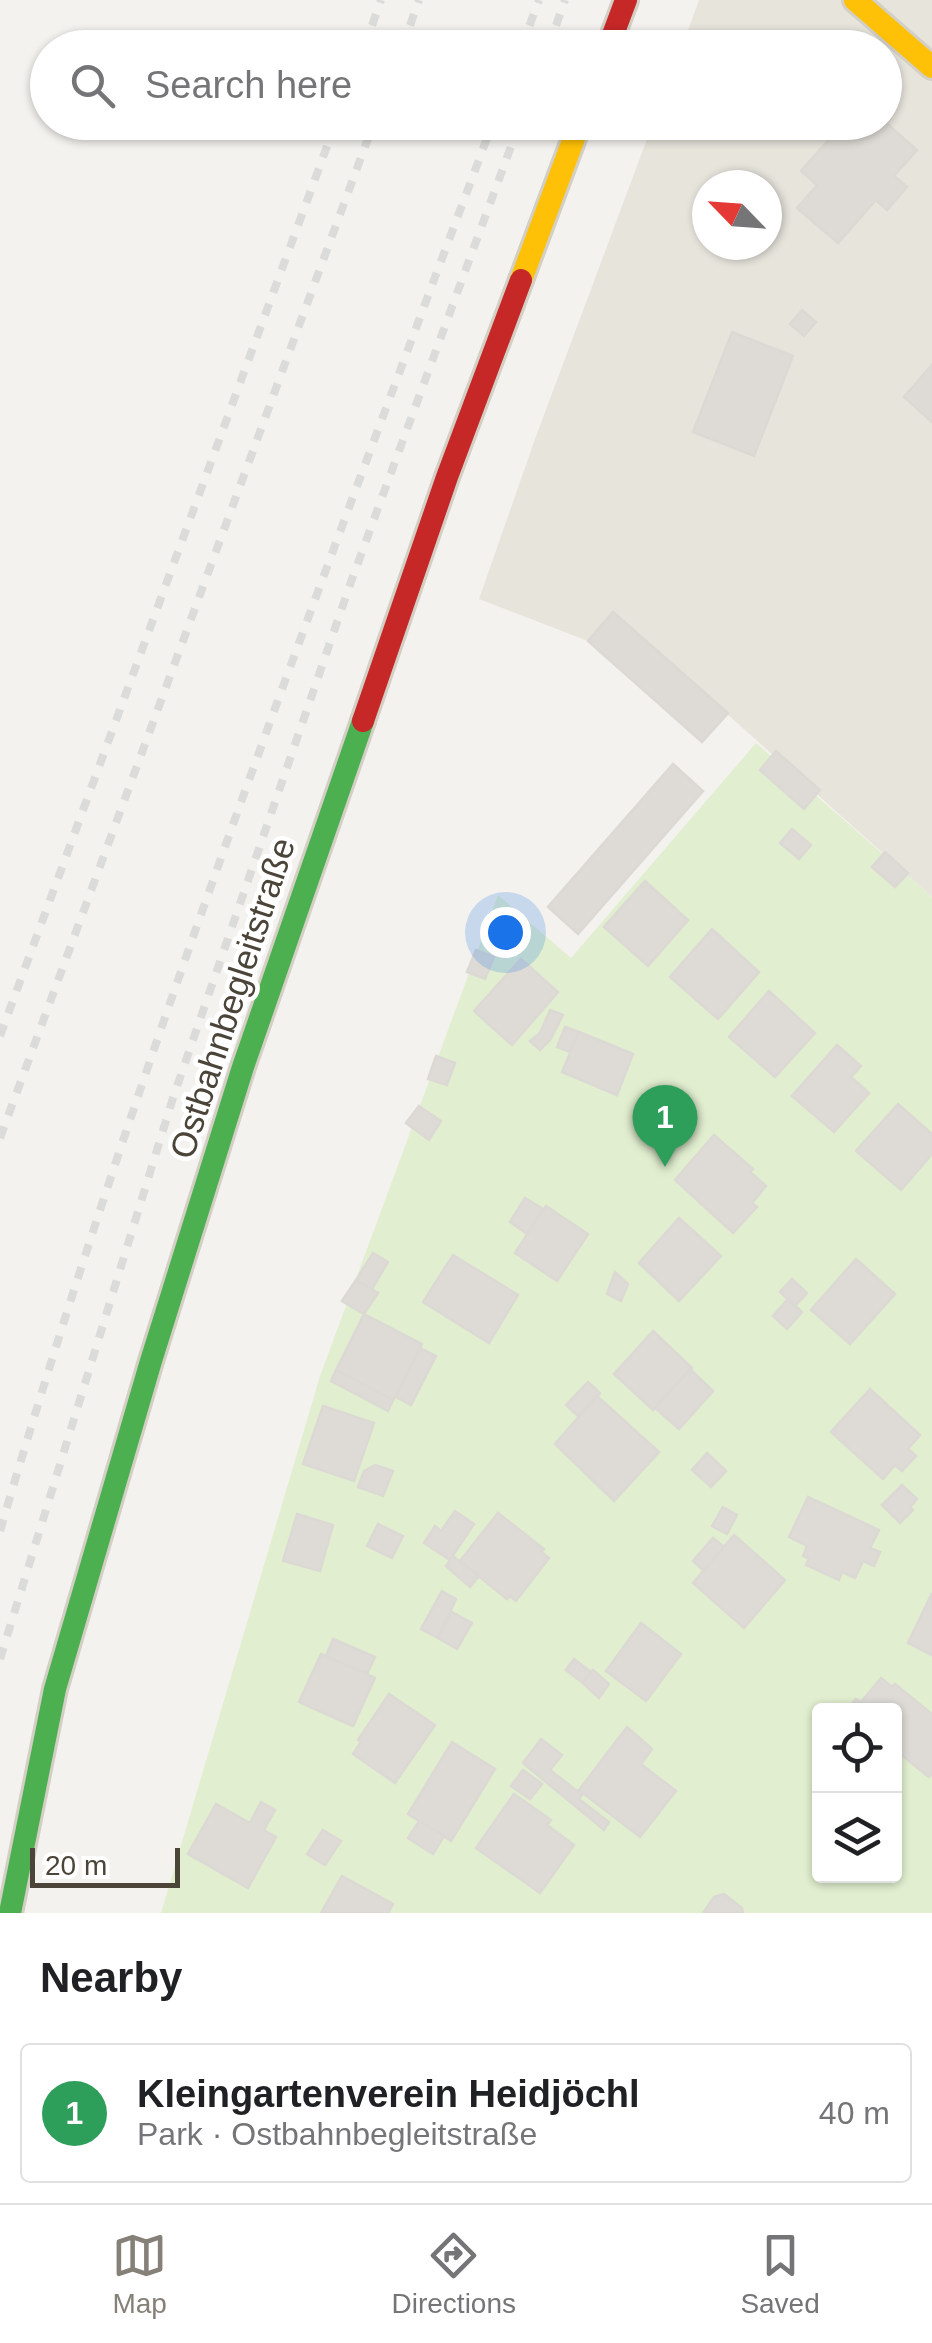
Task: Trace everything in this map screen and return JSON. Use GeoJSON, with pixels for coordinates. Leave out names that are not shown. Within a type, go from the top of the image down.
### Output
{"type":"FeatureCollection","features":[{"type":"Feature","properties":{"kind":"street"},"geometry":{"type":"LineString","coordinates":[[615,30],[626,0]]}},
{"type":"Feature","properties":{"kind":"street"},"geometry":{"type":"LineString","coordinates":[[855,0],[889,30]]}},
{"type":"Feature","properties":{"kind":"street"},"geometry":{"type":"LineString","coordinates":[[902,41],[932,67]]}},
{"type":"Feature","properties":{"kind":"street","name":"Ostbahnbegleitstraße"},"geometry":{"type":"LineString","coordinates":[[10,1913],[55,1689],[151,1361],[244,1067],[447,477],[573,140]]}},
{"type":"Feature","properties":{"kind":"shaded area"},"geometry":{"type":"Polygon","coordinates":[[[699,0],[932,0],[932,897],[614,613],[588,641],[479,599],[647,140],[902,140],[902,30],[688,30],[699,0]]]}},
{"type":"Feature","properties":{"kind":"green space"},"geometry":{"type":"Polygon","coordinates":[[[756,743],[932,897],[932,1913],[161,1913],[320,1376],[498,895],[571,958],[756,743]]]}},
{"type":"Feature","properties":{"kind":"building"},"geometry":{"type":"Polygon","coordinates":[[[902,137],[917,150],[894,176],[907,187],[887,210],[876,200],[838,243],[797,208],[817,185],[801,171],[828,140],[902,140],[902,137]]]}},
{"type":"Feature","properties":{"kind":"building"},"geometry":{"type":"Polygon","coordinates":[[[802,310],[816,322],[804,336],[790,324],[802,310]]]}},
{"type":"Feature","properties":{"kind":"building"},"geometry":{"type":"Polygon","coordinates":[[[732,332],[793,356],[754,456],[693,432],[732,332]]]}},
{"type":"Feature","properties":{"kind":"building"},"geometry":{"type":"Polygon","coordinates":[[[932,365],[932,422],[904,397],[932,365]]]}},
{"type":"Feature","properties":{"kind":"building"},"geometry":{"type":"Polygon","coordinates":[[[613,612],[728,713],[702,742],[588,641],[613,612]]]}},
{"type":"Feature","properties":{"kind":"building"},"geometry":{"type":"Polygon","coordinates":[[[776,751],[820,790],[804,809],[760,770],[776,751]]]}},
{"type":"Feature","properties":{"kind":"building"},"geometry":{"type":"Polygon","coordinates":[[[673,764],[703,791],[578,934],[548,907],[673,764]]]}},
{"type":"Feature","properties":{"kind":"building"},"geometry":{"type":"Polygon","coordinates":[[[792,829],[811,845],[799,859],[780,843],[792,829]]]}},
{"type":"Feature","properties":{"kind":"building"},"geometry":{"type":"Polygon","coordinates":[[[885,852],[908,873],[895,887],[872,867],[885,852]]]}},
{"type":"Feature","properties":{"kind":"building"},"geometry":{"type":"Polygon","coordinates":[[[645,881],[688,920],[648,966],[604,927],[645,881]]]}},
{"type":"Feature","properties":{"kind":"building"},"geometry":{"type":"Polygon","coordinates":[[[712,929],[759,972],[718,1019],[670,977],[712,929]]]}},
{"type":"Feature","properties":{"kind":"building"},"geometry":{"type":"Polygon","coordinates":[[[476,950],[494,957],[485,979],[467,972],[476,950]]]}},
{"type":"Feature","properties":{"kind":"building"},"geometry":{"type":"Polygon","coordinates":[[[521,959],[558,992],[512,1045],[474,1011],[521,959]]]}},
{"type":"Feature","properties":{"kind":"building"},"geometry":{"type":"Polygon","coordinates":[[[769,991],[815,1033],[775,1077],[729,1037],[769,991]]]}},
{"type":"Feature","properties":{"kind":"building"},"geometry":{"type":"Polygon","coordinates":[[[550,1010],[563,1015],[540,1050],[530,1041],[540,1033],[550,1010]]]}},
{"type":"Feature","properties":{"kind":"building"},"geometry":{"type":"Polygon","coordinates":[[[565,1027],[579,1032],[570,1052],[557,1047],[565,1027]]]}},
{"type":"Feature","properties":{"kind":"building"},"geometry":{"type":"Polygon","coordinates":[[[579,1032],[633,1054],[617,1095],[562,1072],[579,1032]]]}},
{"type":"Feature","properties":{"kind":"building"},"geometry":{"type":"Polygon","coordinates":[[[837,1045],[861,1066],[851,1077],[869,1093],[834,1132],[792,1096],[837,1045]]]}},
{"type":"Feature","properties":{"kind":"building"},"geometry":{"type":"Polygon","coordinates":[[[436,1056],[455,1063],[447,1085],[428,1079],[436,1056]]]}},
{"type":"Feature","properties":{"kind":"building"},"geometry":{"type":"Polygon","coordinates":[[[898,1104],[932,1134],[932,1154],[901,1190],[856,1151],[898,1104]]]}},
{"type":"Feature","properties":{"kind":"building"},"geometry":{"type":"Polygon","coordinates":[[[419,1106],[441,1121],[429,1140],[406,1123],[419,1106]]]}},
{"type":"Feature","properties":{"kind":"building"},"geometry":{"type":"Polygon","coordinates":[[[714,1135],[753,1169],[750,1172],[766,1186],[752,1203],[757,1207],[733,1233],[675,1180],[714,1135]]]}},
{"type":"Feature","properties":{"kind":"building"},"geometry":{"type":"Polygon","coordinates":[[[525,1198],[543,1209],[527,1234],[510,1222],[525,1198]]]}},
{"type":"Feature","properties":{"kind":"building"},"geometry":{"type":"Polygon","coordinates":[[[546,1206],[588,1234],[557,1281],[515,1253],[546,1206]]]}},
{"type":"Feature","properties":{"kind":"building"},"geometry":{"type":"Polygon","coordinates":[[[679,1218],[721,1256],[679,1301],[639,1263],[679,1218]]]}},
{"type":"Feature","properties":{"kind":"building"},"geometry":{"type":"Polygon","coordinates":[[[373,1253],[388,1262],[372,1289],[356,1280],[373,1253]]]}},
{"type":"Feature","properties":{"kind":"building"},"geometry":{"type":"Polygon","coordinates":[[[453,1255],[518,1295],[489,1343],[423,1302],[453,1255]]]}},
{"type":"Feature","properties":{"kind":"building"},"geometry":{"type":"Polygon","coordinates":[[[856,1259],[895,1294],[850,1344],[811,1310],[856,1259]]]}},
{"type":"Feature","properties":{"kind":"building"},"geometry":{"type":"Polygon","coordinates":[[[615,1272],[628,1284],[621,1301],[607,1294],[615,1272]]]}},
{"type":"Feature","properties":{"kind":"building"},"geometry":{"type":"Polygon","coordinates":[[[792,1279],[807,1293],[795,1306],[780,1292],[792,1279]]]}},
{"type":"Feature","properties":{"kind":"building"},"geometry":{"type":"Polygon","coordinates":[[[356,1280],[378,1293],[364,1314],[342,1301],[356,1280]]]}},
{"type":"Feature","properties":{"kind":"building"},"geometry":{"type":"Polygon","coordinates":[[[788,1299],[802,1312],[787,1329],[773,1316],[788,1299]]]}},
{"type":"Feature","properties":{"kind":"building"},"geometry":{"type":"Polygon","coordinates":[[[364,1314],[422,1344],[393,1400],[336,1370],[364,1314]]]}},
{"type":"Feature","properties":{"kind":"building"},"geometry":{"type":"Polygon","coordinates":[[[653,1331],[692,1368],[653,1410],[614,1374],[653,1331]]]}},
{"type":"Feature","properties":{"kind":"building"},"geometry":{"type":"Polygon","coordinates":[[[420,1348],[436,1356],[411,1405],[396,1397],[420,1348]]]}},
{"type":"Feature","properties":{"kind":"building"},"geometry":{"type":"Polygon","coordinates":[[[690,1369],[713,1391],[679,1429],[655,1408],[690,1369]]]}},
{"type":"Feature","properties":{"kind":"building"},"geometry":{"type":"Polygon","coordinates":[[[336,1370],[393,1400],[388,1411],[331,1381],[336,1370]]]}},
{"type":"Feature","properties":{"kind":"building"},"geometry":{"type":"Polygon","coordinates":[[[588,1382],[600,1393],[579,1417],[566,1405],[588,1382]]]}},
{"type":"Feature","properties":{"kind":"building"},"geometry":{"type":"Polygon","coordinates":[[[870,1389],[920,1435],[908,1449],[916,1456],[902,1471],[895,1465],[883,1479],[831,1432],[870,1389]]]}},
{"type":"Feature","properties":{"kind":"building"},"geometry":{"type":"Polygon","coordinates":[[[597,1396],[659,1452],[614,1501],[555,1444],[597,1396]]]}},
{"type":"Feature","properties":{"kind":"building"},"geometry":{"type":"Polygon","coordinates":[[[323,1406],[374,1423],[354,1481],[303,1464],[323,1406]]]}},
{"type":"Feature","properties":{"kind":"building"},"geometry":{"type":"Polygon","coordinates":[[[707,1453],[726,1471],[711,1487],[692,1470],[707,1453]]]}},
{"type":"Feature","properties":{"kind":"building"},"geometry":{"type":"Polygon","coordinates":[[[375,1465],[393,1471],[383,1496],[358,1487],[364,1471],[375,1465]]]}},
{"type":"Feature","properties":{"kind":"building"},"geometry":{"type":"Polygon","coordinates":[[[902,1485],[917,1499],[910,1507],[913,1510],[900,1523],[882,1505],[902,1485]]]}},
{"type":"Feature","properties":{"kind":"building"},"geometry":{"type":"Polygon","coordinates":[[[808,1497],[879,1530],[870,1548],[880,1552],[874,1566],[863,1561],[855,1578],[842,1572],[839,1580],[806,1565],[809,1559],[803,1556],[807,1546],[789,1537],[808,1497]]]}},
{"type":"Feature","properties":{"kind":"building"},"geometry":{"type":"Polygon","coordinates":[[[723,1507],[737,1515],[727,1534],[712,1526],[723,1507]]]}},
{"type":"Feature","properties":{"kind":"building"},"geometry":{"type":"Polygon","coordinates":[[[455,1511],[474,1524],[450,1560],[424,1543],[435,1526],[441,1531],[455,1511]]]}},
{"type":"Feature","properties":{"kind":"building"},"geometry":{"type":"Polygon","coordinates":[[[498,1513],[544,1549],[541,1552],[549,1558],[516,1601],[510,1596],[507,1599],[460,1561],[498,1513]]]}},
{"type":"Feature","properties":{"kind":"building"},"geometry":{"type":"Polygon","coordinates":[[[297,1514],[333,1525],[320,1571],[283,1561],[297,1514]]]}},
{"type":"Feature","properties":{"kind":"building"},"geometry":{"type":"Polygon","coordinates":[[[378,1524],[403,1536],[392,1558],[367,1546],[378,1524]]]}},
{"type":"Feature","properties":{"kind":"building"},"geometry":{"type":"Polygon","coordinates":[[[734,1535],[785,1580],[744,1628],[693,1583],[734,1535]]]}},
{"type":"Feature","properties":{"kind":"building"},"geometry":{"type":"Polygon","coordinates":[[[713,1538],[724,1547],[704,1571],[693,1561],[713,1538]]]}},
{"type":"Feature","properties":{"kind":"building"},"geometry":{"type":"Polygon","coordinates":[[[453,1556],[479,1576],[470,1587],[446,1566],[453,1556]]]}},
{"type":"Feature","properties":{"kind":"building"},"geometry":{"type":"Polygon","coordinates":[[[442,1591],[456,1599],[438,1638],[421,1629],[442,1591]]]}},
{"type":"Feature","properties":{"kind":"building"},"geometry":{"type":"Polygon","coordinates":[[[932,1593],[932,1655],[908,1643],[932,1593]]]}},
{"type":"Feature","properties":{"kind":"building"},"geometry":{"type":"Polygon","coordinates":[[[452,1612],[472,1623],[457,1649],[438,1638],[452,1612]]]}},
{"type":"Feature","properties":{"kind":"building"},"geometry":{"type":"Polygon","coordinates":[[[641,1623],[681,1654],[646,1701],[606,1671],[641,1623]]]}},
{"type":"Feature","properties":{"kind":"building"},"geometry":{"type":"Polygon","coordinates":[[[333,1639],[375,1657],[367,1674],[326,1656],[333,1639]]]}},
{"type":"Feature","properties":{"kind":"building"},"geometry":{"type":"Polygon","coordinates":[[[321,1654],[375,1678],[353,1726],[299,1702],[321,1654]]]}},
{"type":"Feature","properties":{"kind":"building"},"geometry":{"type":"Polygon","coordinates":[[[574,1659],[591,1672],[583,1683],[566,1670],[574,1659]]]}},
{"type":"Feature","properties":{"kind":"building"},"geometry":{"type":"Polygon","coordinates":[[[593,1670],[609,1684],[599,1698],[583,1683],[593,1670]]]}},
{"type":"Feature","properties":{"kind":"building"},"geometry":{"type":"Polygon","coordinates":[[[881,1678],[892,1687],[895,1684],[932,1714],[929,1777],[902,1755],[902,1703],[853,1703],[856,1699],[861,1702],[881,1678]]]}},
{"type":"Feature","properties":{"kind":"building"},"geometry":{"type":"Polygon","coordinates":[[[389,1694],[435,1725],[395,1783],[353,1754],[389,1694]]]}},
{"type":"Feature","properties":{"kind":"building"},"geometry":{"type":"Polygon","coordinates":[[[627,1727],[652,1749],[641,1764],[676,1791],[640,1837],[579,1790],[627,1727]]]}},
{"type":"Feature","properties":{"kind":"building"},"geometry":{"type":"Polygon","coordinates":[[[541,1739],[562,1755],[550,1770],[609,1822],[604,1830],[523,1763],[541,1739]]]}},
{"type":"Feature","properties":{"kind":"building"},"geometry":{"type":"Polygon","coordinates":[[[452,1742],[495,1769],[451,1841],[408,1814],[452,1742]]]}},
{"type":"Feature","properties":{"kind":"building"},"geometry":{"type":"Polygon","coordinates":[[[523,1770],[542,1784],[530,1799],[511,1786],[523,1770]]]}},
{"type":"Feature","properties":{"kind":"building"},"geometry":{"type":"Polygon","coordinates":[[[514,1794],[551,1820],[547,1825],[574,1845],[540,1893],[476,1848],[514,1794]]]}},
{"type":"Feature","properties":{"kind":"building"},"geometry":{"type":"Polygon","coordinates":[[[261,1802],[275,1810],[264,1830],[276,1837],[248,1888],[188,1854],[216,1804],[250,1823],[261,1802]]]}},
{"type":"Feature","properties":{"kind":"building"},"geometry":{"type":"Polygon","coordinates":[[[419,1821],[444,1836],[433,1854],[408,1838],[419,1821]]]}},
{"type":"Feature","properties":{"kind":"building"},"geometry":{"type":"Polygon","coordinates":[[[323,1830],[341,1841],[325,1865],[307,1854],[323,1830]]]}},
{"type":"Feature","properties":{"kind":"building"},"geometry":{"type":"Polygon","coordinates":[[[342,1876],[393,1904],[388,1913],[321,1913],[342,1876]]]}},
{"type":"Feature","properties":{"kind":"building"},"geometry":{"type":"Polygon","coordinates":[[[724,1894],[743,1913],[703,1913],[714,1897],[724,1894]]]}},
{"type":"Feature","properties":{"kind":"railway"},"geometry":{"type":"LineString","coordinates":[[370,30],[381,0]]}},
{"type":"Feature","properties":{"kind":"railway"},"geometry":{"type":"LineString","coordinates":[[408,30],[419,0]]}},
{"type":"Feature","properties":{"kind":"railway"},"geometry":{"type":"LineString","coordinates":[[528,30],[539,0]]}},
{"type":"Feature","properties":{"kind":"railway"},"geometry":{"type":"LineString","coordinates":[[554,30],[565,0]]}},
{"type":"Feature","properties":{"kind":"railway"},"geometry":{"type":"LineString","coordinates":[[0,1036],[329,140]]}},
{"type":"Feature","properties":{"kind":"railway"},"geometry":{"type":"LineString","coordinates":[[0,1138],[367,140]]}},
{"type":"Feature","properties":{"kind":"railway"},"geometry":{"type":"LineString","coordinates":[[0,1531],[54,1352],[172,998],[297,647],[486,140]]}},
{"type":"Feature","properties":{"kind":"railway"},"geometry":{"type":"LineString","coordinates":[[0,1659],[173,1098],[352,579],[513,140]]}},
{"type":"Feature","properties":{"kind":"traffic: fast"},"geometry":{"type":"LineString","coordinates":[[10,1913],[55,1689],[151,1361],[243,1067],[363,721]]}},
{"type":"Feature","properties":{"kind":"traffic: slow"},"geometry":{"type":"LineString","coordinates":[[855,0],[889,30]]}},
{"type":"Feature","properties":{"kind":"traffic: slow"},"geometry":{"type":"LineString","coordinates":[[902,41],[932,67]]}},
{"type":"Feature","properties":{"kind":"traffic: slow"},"geometry":{"type":"LineString","coordinates":[[521,280],[573,140]]}},
{"type":"Feature","properties":{"kind":"traffic: jam"},"geometry":{"type":"LineString","coordinates":[[615,30],[626,0]]}},
{"type":"Feature","properties":{"kind":"traffic: jam"},"geometry":{"type":"LineString","coordinates":[[363,721],[447,477],[521,280]]}},
{"type":"Feature","properties":{"kind":"place","name":"Kleingartenverein Heidjöchl"},"geometry":{"type":"Point","coordinates":[665,1167]}}]}
